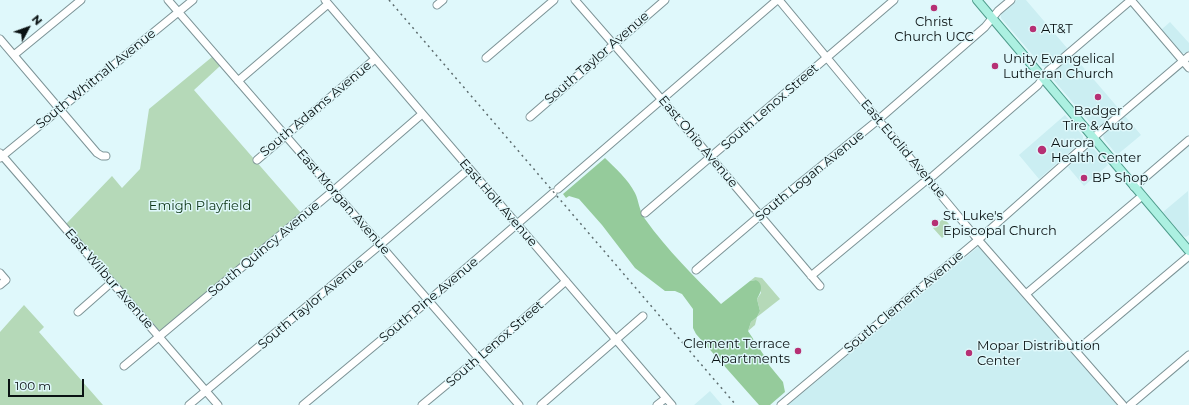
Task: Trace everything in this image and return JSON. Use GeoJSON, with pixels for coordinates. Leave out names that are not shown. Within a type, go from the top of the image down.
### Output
{"type":"FeatureCollection","features":[{"type":"Feature","properties":{"kind":"main road"},"geometry":{"type":"LineString","coordinates":[[977,0],[1142,196],[1187,245]]}},
{"type":"Feature","properties":{"kind":"street"},"geometry":{"type":"LineString","coordinates":[[14,55],[81,0]]}},
{"type":"Feature","properties":{"kind":"street","name":"East Morgan Avenue"},"geometry":{"type":"LineString","coordinates":[[168,0],[519,405]]}},
{"type":"Feature","properties":{"kind":"street","name":"South Whitnall Avenue"},"geometry":{"type":"LineString","coordinates":[[1,156],[193,0]]}},
{"type":"Feature","properties":{"kind":"street"},"geometry":{"type":"LineString","coordinates":[[486,58],[554,0]]}},
{"type":"Feature","properties":{"kind":"street","name":"East Ohio Avenue"},"geometry":{"type":"LineString","coordinates":[[575,0],[820,286]]}},
{"type":"Feature","properties":{"kind":"street","name":"South Taylor Avenue"},"geometry":{"type":"LineString","coordinates":[[530,117],[665,0]]}},
{"type":"Feature","properties":{"kind":"street","name":"East Euclid Avenue"},"geometry":{"type":"LineString","coordinates":[[778,0],[978,240],[1124,405]]}},
{"type":"Feature","properties":{"kind":"street","name":"South Pine Avenue"},"geometry":{"type":"LineString","coordinates":[[303,405],[428,301],[778,0]]}},
{"type":"Feature","properties":{"kind":"street","name":"South Lenox Street"},"geometry":{"type":"LineString","coordinates":[[645,213],[894,0]]}},
{"type":"Feature","properties":{"kind":"street","name":"South Logan Avenue"},"geometry":{"type":"LineString","coordinates":[[696,270],[878,120],[986,26],[992,18],[1011,0]]}},
{"type":"Feature","properties":{"kind":"street"},"geometry":{"type":"LineString","coordinates":[[811,276],[928,180],[1036,86],[1048,71],[1131,0],[1186,59],[1189,68]]}},
{"type":"Feature","properties":{"kind":"street"},"geometry":{"type":"LineString","coordinates":[[238,81],[326,2]]}},
{"type":"Feature","properties":{"kind":"street","name":"East Holt Avenue"},"geometry":{"type":"LineString","coordinates":[[326,2],[672,405]]}},
{"type":"Feature","properties":{"kind":"street"},"geometry":{"type":"LineString","coordinates":[[0,39],[97,153],[102,156],[106,156]]}},
{"type":"Feature","properties":{"kind":"street","name":"South Adams Avenue"},"geometry":{"type":"LineString","coordinates":[[257,160],[375,59]]}},
{"type":"Feature","properties":{"kind":"street","name":"South Clement Avenue"},"geometry":{"type":"LineString","coordinates":[[781,405],[978,240],[1093,138],[1186,59]]}},
{"type":"Feature","properties":{"kind":"street","name":"South Quincy Avenue"},"geometry":{"type":"LineString","coordinates":[[124,366],[333,191],[422,114]]}},
{"type":"Feature","properties":{"kind":"street"},"geometry":{"type":"LineString","coordinates":[[1134,186],[1189,140]]}},
{"type":"Feature","properties":{"kind":"street","name":"East Wilbur Avenue"},"geometry":{"type":"LineString","coordinates":[[1,156],[218,405]]}},
{"type":"Feature","properties":{"kind":"street","name":"South Taylor Avenue"},"geometry":{"type":"LineString","coordinates":[[189,405],[380,245],[469,168]]}},
{"type":"Feature","properties":{"kind":"street"},"geometry":{"type":"LineString","coordinates":[[1026,294],[1142,196]]}},
{"type":"Feature","properties":{"kind":"street"},"geometry":{"type":"LineString","coordinates":[[1076,351],[1189,256]]}},
{"type":"Feature","properties":{"kind":"street"},"geometry":{"type":"LineString","coordinates":[[0,273],[3,283]]}},
{"type":"Feature","properties":{"kind":"street","name":"South Lenox Street"},"geometry":{"type":"LineString","coordinates":[[422,405],[566,281]]}},
{"type":"Feature","properties":{"kind":"street"},"geometry":{"type":"LineString","coordinates":[[78,312],[112,282]]}},
{"type":"Feature","properties":{"kind":"street"},"geometry":{"type":"LineString","coordinates":[[541,405],[643,316]]}},
{"type":"Feature","properties":{"kind":"street"},"geometry":{"type":"LineString","coordinates":[[1130,405],[1189,355]]}},
{"type":"Feature","properties":{"kind":"street"},"geometry":{"type":"LineString","coordinates":[[657,405],[666,398]]}},
{"type":"Feature","properties":{"kind":"shaded area"},"geometry":{"type":"Polygon","coordinates":[[[1017,0],[1026,0],[1067,48],[1067,50],[1046,67],[1042,66],[1001,18],[1001,13],[1017,0]]]}},
{"type":"Feature","properties":{"kind":"shaded area"},"geometry":{"type":"Polygon","coordinates":[[[1170,22],[1189,43],[1189,51],[1186,53],[1181,53],[1161,30],[1170,22]]]}},
{"type":"Feature","properties":{"kind":"shaded area"},"geometry":{"type":"Polygon","coordinates":[[[1072,54],[1119,109],[1098,128],[1093,126],[1051,77],[1052,71],[1072,54]]]}},
{"type":"Feature","properties":{"kind":"shaded area"},"geometry":{"type":"Polygon","coordinates":[[[1065,115],[1083,136],[1083,140],[1039,179],[1019,155],[1065,115]]]}},
{"type":"Feature","properties":{"kind":"shaded area"},"geometry":{"type":"Polygon","coordinates":[[[1125,116],[1141,135],[1117,155],[1103,136],[1104,133],[1125,116]]]}},
{"type":"Feature","properties":{"kind":"shaded area"},"geometry":{"type":"Polygon","coordinates":[[[1091,148],[1094,149],[1108,165],[1084,186],[1068,167],[1091,148]]]}},
{"type":"Feature","properties":{"kind":"shaded area"},"geometry":{"type":"Polygon","coordinates":[[[1188,191],[1189,235],[1186,237],[1183,236],[1163,212],[1188,191]]]}},
{"type":"Feature","properties":{"kind":"shaded area"},"geometry":{"type":"Polygon","coordinates":[[[978,247],[980,247],[1119,405],[788,405],[978,247]]]}},
{"type":"Feature","properties":{"kind":"shaded area"},"geometry":{"type":"Polygon","coordinates":[[[710,391],[722,405],[694,405],[710,391]]]}},
{"type":"Feature","properties":{"kind":"green space","name":"Emigh Playfield"},"geometry":{"type":"Polygon","coordinates":[[[212,57],[220,66],[194,90],[301,213],[162,330],[159,330],[66,224],[112,176],[122,188],[140,169],[149,109],[212,57]]]}},
{"type":"Feature","properties":{"kind":"green space"},"geometry":{"type":"Polygon","coordinates":[[[605,158],[629,183],[636,196],[643,216],[662,242],[721,304],[750,281],[756,280],[759,282],[761,291],[757,299],[760,311],[757,317],[751,322],[748,331],[769,365],[783,382],[785,392],[770,405],[759,405],[696,334],[693,328],[693,309],[682,294],[675,291],[665,291],[635,268],[602,225],[579,199],[569,196],[566,198],[563,194],[605,158]]]}},
{"type":"Feature","properties":{"kind":"green space"},"geometry":{"type":"Polygon","coordinates":[[[944,218],[953,229],[942,238],[933,228],[944,218]]]}},
{"type":"Feature","properties":{"kind":"green space"},"geometry":{"type":"Polygon","coordinates":[[[755,277],[762,278],[780,299],[757,317],[760,311],[757,299],[761,293],[756,280],[750,281],[755,277]]]}},
{"type":"Feature","properties":{"kind":"green space"},"geometry":{"type":"Polygon","coordinates":[[[24,305],[44,327],[39,332],[103,405],[0,405],[0,332],[24,305]]]}},
{"type":"Feature","properties":{"kind":"green space"},"geometry":{"type":"Polygon","coordinates":[[[757,317],[755,325],[748,331],[751,322],[757,317]]]}},
{"type":"Feature","properties":{"kind":"railway"},"geometry":{"type":"LineString","coordinates":[[389,0],[736,405]]}},
{"type":"Feature","properties":{"kind":"place","name":"Christ Church UCC"},"geometry":{"type":"Point","coordinates":[934,8]}},
{"type":"Feature","properties":{"kind":"place","name":"AT&T"},"geometry":{"type":"Point","coordinates":[1033,29]}},
{"type":"Feature","properties":{"kind":"place","name":"Unity Evangelical Lutheran Church"},"geometry":{"type":"Point","coordinates":[995,66]}},
{"type":"Feature","properties":{"kind":"place","name":"Badger Tire & Auto"},"geometry":{"type":"Point","coordinates":[1098,97]}},
{"type":"Feature","properties":{"kind":"place","name":"Aurora Health Center"},"geometry":{"type":"Point","coordinates":[1042,150]}},
{"type":"Feature","properties":{"kind":"place","name":"BP Shop"},"geometry":{"type":"Point","coordinates":[1084,178]}},
{"type":"Feature","properties":{"kind":"place","name":"St. Luke's Episcopal Church"},"geometry":{"type":"Point","coordinates":[935,223]}},
{"type":"Feature","properties":{"kind":"place","name":"Clement Terrace Apartments"},"geometry":{"type":"Point","coordinates":[798,351]}},
{"type":"Feature","properties":{"kind":"place","name":"Mopar Distribution Center"},"geometry":{"type":"Point","coordinates":[969,353]}}]}
